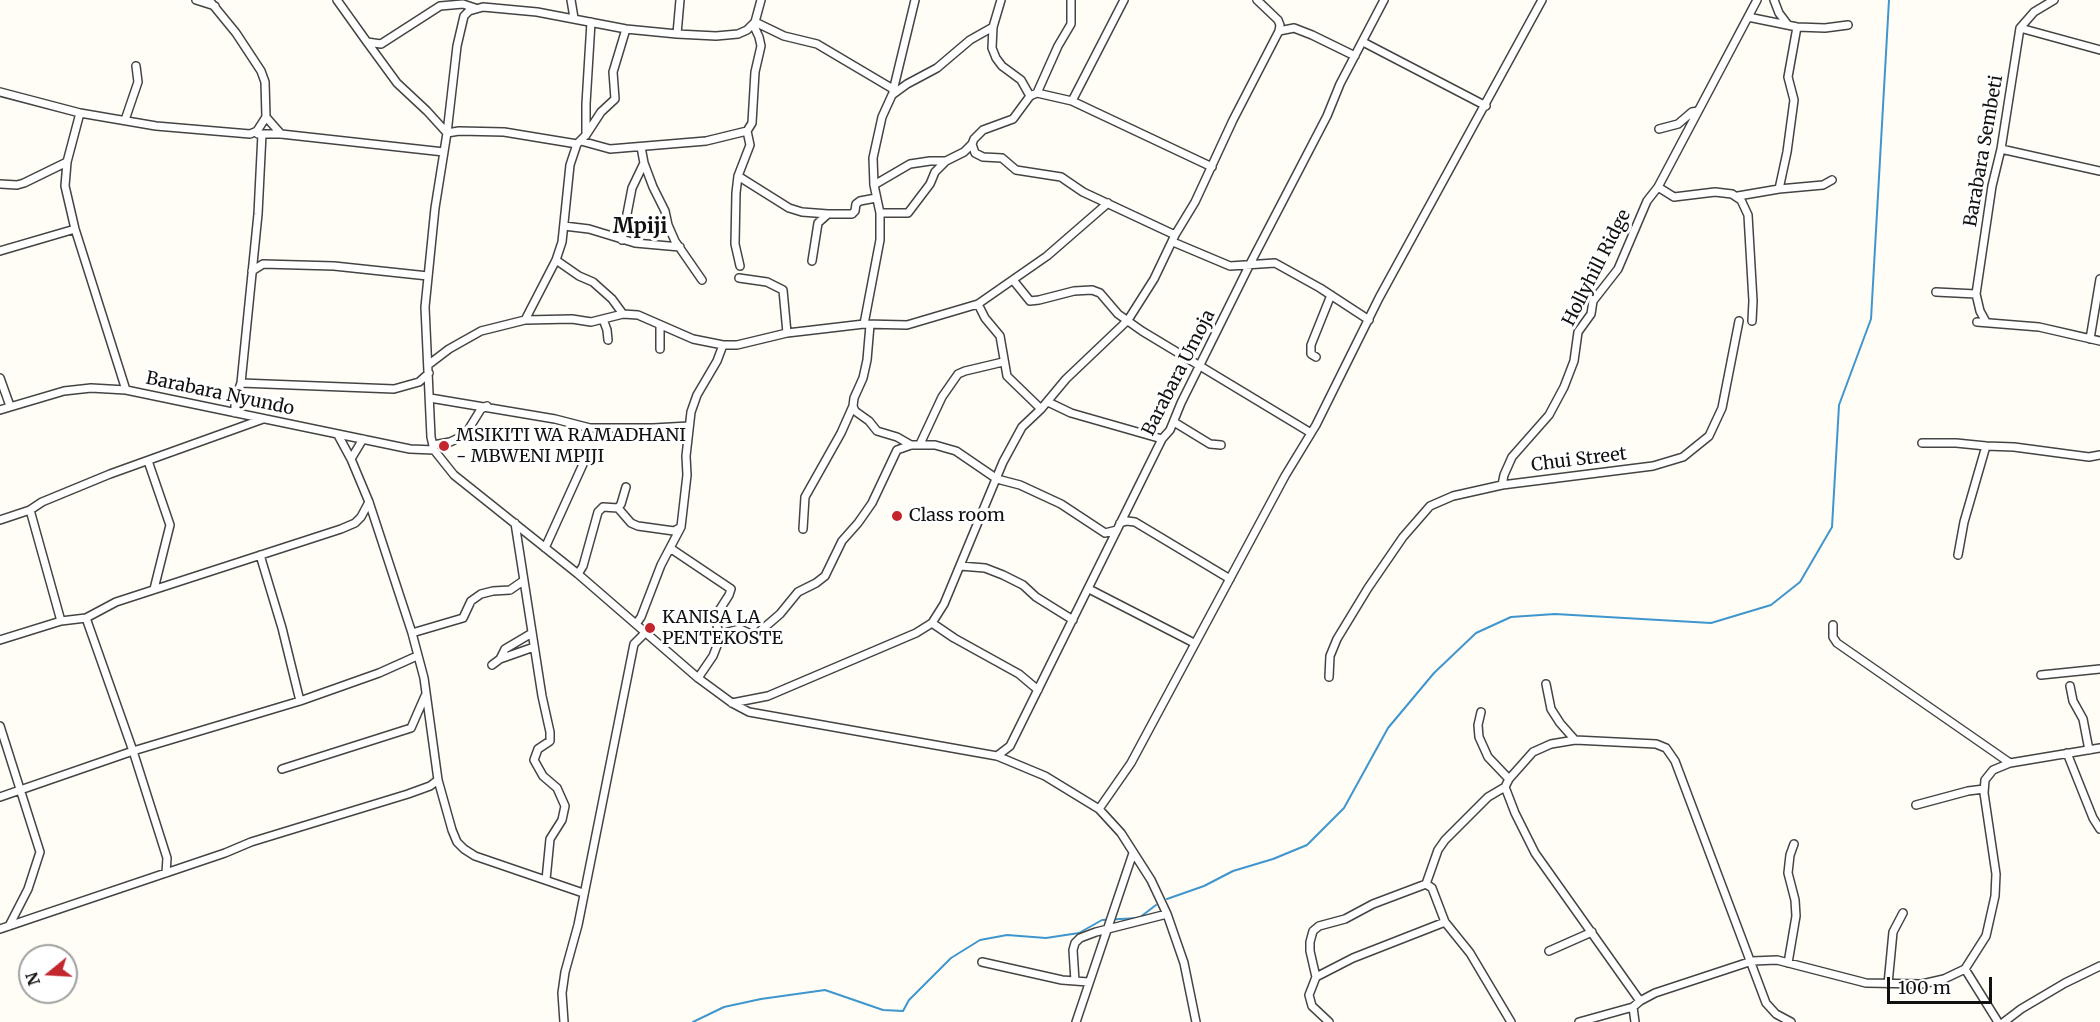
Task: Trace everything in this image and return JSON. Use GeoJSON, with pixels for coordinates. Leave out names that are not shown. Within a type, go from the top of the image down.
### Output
{"type":"FeatureCollection","features":[{"type":"Feature","properties":{"kind":"street"},"geometry":{"type":"LineString","coordinates":[[196,0],[214,6]]}},
{"type":"Feature","properties":{"kind":"street"},"geometry":{"type":"LineString","coordinates":[[209,0],[236,33],[261,71],[267,93],[266,117],[257,131],[250,134]]}},
{"type":"Feature","properties":{"kind":"street"},"geometry":{"type":"LineString","coordinates":[[338,0],[397,83],[447,133]]}},
{"type":"Feature","properties":{"kind":"street"},"geometry":{"type":"LineString","coordinates":[[571,0],[574,18]]}},
{"type":"Feature","properties":{"kind":"street"},"geometry":{"type":"LineString","coordinates":[[677,34],[680,0]]}},
{"type":"Feature","properties":{"kind":"street"},"geometry":{"type":"LineString","coordinates":[[376,53],[381,44],[440,6],[462,2],[478,7],[574,18],[626,28],[677,34],[738,34],[747,30],[754,23],[761,0]]}},
{"type":"Feature","properties":{"kind":"street"},"geometry":{"type":"LineString","coordinates":[[803,529],[805,497],[853,406],[867,360],[867,324],[880,240],[880,213],[874,185],[873,158],[882,117],[893,92],[915,0]]}},
{"type":"Feature","properties":{"kind":"street"},"geometry":{"type":"LineString","coordinates":[[1001,0],[993,27],[993,48],[996,58],[1002,66],[1022,80],[1033,95],[1072,101],[1212,167]]}},
{"type":"Feature","properties":{"kind":"street"},"geometry":{"type":"LineString","coordinates":[[880,213],[908,213],[930,184],[935,172],[946,161],[964,152],[983,130],[1013,119],[1033,95],[1071,24],[1071,0]]}},
{"type":"Feature","properties":{"kind":"street"},"geometry":{"type":"LineString","coordinates":[[1072,101],[1124,0]]}},
{"type":"Feature","properties":{"kind":"street"},"geometry":{"type":"LineString","coordinates":[[1257,0],[1272,12],[1282,28]]}},
{"type":"Feature","properties":{"kind":"street","name":"Barabara Umoja"},"geometry":{"type":"LineString","coordinates":[[997,756],[1010,746],[1384,0]]}},
{"type":"Feature","properties":{"kind":"street"},"geometry":{"type":"LineString","coordinates":[[1100,809],[1131,763],[1284,476],[1311,433],[1379,298],[1542,0]]}},
{"type":"Feature","properties":{"kind":"street","name":"Hollyhill Ridge"},"geometry":{"type":"LineString","coordinates":[[1502,485],[1512,457],[1549,415],[1564,387],[1574,361],[1578,332],[1591,314],[1593,301],[1618,269],[1647,201],[1658,187],[1757,0]]}},
{"type":"Feature","properties":{"kind":"street"},"geometry":{"type":"LineString","coordinates":[[1774,0],[1779,13],[1788,25]]}},
{"type":"Feature","properties":{"kind":"street"},"geometry":{"type":"LineString","coordinates":[[2054,0],[2034,12],[2020,28],[2100,50]]}},
{"type":"Feature","properties":{"kind":"street"},"geometry":{"type":"LineString","coordinates":[[478,7],[464,16],[457,46],[428,276],[425,307],[433,448],[454,475],[578,574],[698,678],[732,703],[749,712],[997,756],[1046,776],[1100,809],[1120,833],[1151,880],[1167,914],[1184,963],[1196,1022]]}},
{"type":"Feature","properties":{"kind":"street"},"geometry":{"type":"LineString","coordinates":[[1748,17],[1797,27],[1825,28],[1848,25]]}},
{"type":"Feature","properties":{"kind":"street"},"geometry":{"type":"LineString","coordinates":[[581,140],[591,22]]}},
{"type":"Feature","properties":{"kind":"street"},"geometry":{"type":"LineString","coordinates":[[754,23],[784,36],[817,44],[893,92]]}},
{"type":"Feature","properties":{"kind":"street"},"geometry":{"type":"LineString","coordinates":[[740,266],[735,244],[738,176],[750,145],[747,131],[752,123],[755,72],[760,46],[754,23]]}},
{"type":"Feature","properties":{"kind":"street"},"geometry":{"type":"LineString","coordinates":[[893,92],[937,68],[970,40],[993,27]]}},
{"type":"Feature","properties":{"kind":"street"},"geometry":{"type":"LineString","coordinates":[[1779,189],[1794,100],[1788,77],[1797,27]]}},
{"type":"Feature","properties":{"kind":"street"},"geometry":{"type":"LineString","coordinates":[[525,320],[556,260],[562,242],[570,165],[581,140],[601,112],[615,99],[613,72],[626,28]]}},
{"type":"Feature","properties":{"kind":"street"},"geometry":{"type":"LineString","coordinates":[[1282,28],[1294,28],[1312,34],[1354,56]]}},
{"type":"Feature","properties":{"kind":"street"},"geometry":{"type":"LineString","coordinates":[[732,703],[768,696],[916,633],[932,623],[944,604],[997,479],[1022,427],[1041,410],[1066,379],[1128,320],[1154,279],[1195,202],[1233,120],[1282,28]]}},
{"type":"Feature","properties":{"kind":"street","name":"Barabara Sembeti"},"geometry":{"type":"LineString","coordinates":[[1986,322],[1980,311],[1976,294],[1992,186],[2001,149],[2020,28]]}},
{"type":"Feature","properties":{"kind":"street"},"geometry":{"type":"LineString","coordinates":[[367,42],[381,44]]}},
{"type":"Feature","properties":{"kind":"street"},"geometry":{"type":"LineString","coordinates":[[1363,42],[1485,106]]}},
{"type":"Feature","properties":{"kind":"street"},"geometry":{"type":"LineString","coordinates":[[125,120],[138,82],[136,66]]}},
{"type":"Feature","properties":{"kind":"street"},"geometry":{"type":"LineString","coordinates":[[0,92],[80,113],[187,130],[281,134],[444,152]]}},
{"type":"Feature","properties":{"kind":"street"},"geometry":{"type":"LineString","coordinates":[[1659,129],[1678,124],[1692,112],[1698,111]]}},
{"type":"Feature","properties":{"kind":"street"},"geometry":{"type":"LineString","coordinates":[[80,113],[67,162],[65,186],[75,229],[126,390]]}},
{"type":"Feature","properties":{"kind":"street"},"geometry":{"type":"LineString","coordinates":[[266,117],[281,134]]}},
{"type":"Feature","properties":{"kind":"street"},"geometry":{"type":"LineString","coordinates":[[447,133],[504,132],[581,140],[610,149],[706,141],[747,131]]}},
{"type":"Feature","properties":{"kind":"street"},"geometry":{"type":"LineString","coordinates":[[235,413],[235,399],[241,382],[258,213],[262,134]]}},
{"type":"Feature","properties":{"kind":"street"},"geometry":{"type":"LineString","coordinates":[[972,144],[975,153]]}},
{"type":"Feature","properties":{"kind":"street"},"geometry":{"type":"LineString","coordinates":[[640,147],[652,187],[665,211],[675,241],[702,280]]}},
{"type":"Feature","properties":{"kind":"street"},"geometry":{"type":"LineString","coordinates":[[2001,149],[2100,171]]}},
{"type":"Feature","properties":{"kind":"street"},"geometry":{"type":"LineString","coordinates":[[964,152],[975,153],[983,157],[1002,158],[1016,170],[1061,177],[1083,192],[1230,266],[1275,263],[1285,267],[1369,320]]}},
{"type":"Feature","properties":{"kind":"street"},"geometry":{"type":"LineString","coordinates":[[874,185],[910,164],[946,161]]}},
{"type":"Feature","properties":{"kind":"street"},"geometry":{"type":"LineString","coordinates":[[0,184],[24,183],[67,162]]}},
{"type":"Feature","properties":{"kind":"street"},"geometry":{"type":"LineString","coordinates":[[622,240],[632,188],[644,163]]}},
{"type":"Feature","properties":{"kind":"street"},"geometry":{"type":"LineString","coordinates":[[738,176],[789,208],[802,212],[852,214],[856,204],[860,201],[876,198]]}},
{"type":"Feature","properties":{"kind":"street"},"geometry":{"type":"LineString","coordinates":[[1658,187],[1674,197],[1715,192],[1737,196],[1824,185],[1832,180]]}},
{"type":"Feature","properties":{"kind":"street"},"geometry":{"type":"LineString","coordinates":[[1737,196],[1742,200],[1748,215],[1752,321]]}},
{"type":"Feature","properties":{"kind":"street"},"geometry":{"type":"LineString","coordinates":[[241,382],[394,388],[419,382],[428,369],[449,349],[481,331],[525,320],[591,321],[623,314],[638,315],[693,339],[723,345],[751,343],[787,333],[867,324],[907,325],[978,304],[1075,234],[1108,203]]}},
{"type":"Feature","properties":{"kind":"street"},"geometry":{"type":"LineString","coordinates":[[812,261],[816,228],[828,214]]}},
{"type":"Feature","properties":{"kind":"street"},"geometry":{"type":"LineString","coordinates":[[564,226],[589,229],[622,240],[680,247]]}},
{"type":"Feature","properties":{"kind":"street"},"geometry":{"type":"LineString","coordinates":[[0,251],[75,229]]}},
{"type":"Feature","properties":{"kind":"street"},"geometry":{"type":"LineString","coordinates":[[253,256],[264,264]]}},
{"type":"Feature","properties":{"kind":"street"},"geometry":{"type":"LineString","coordinates":[[556,260],[598,286],[623,314]]}},
{"type":"Feature","properties":{"kind":"street"},"geometry":{"type":"LineString","coordinates":[[252,271],[264,264],[334,266],[428,276]]}},
{"type":"Feature","properties":{"kind":"street"},"geometry":{"type":"LineString","coordinates":[[739,278],[767,282],[783,290],[787,333]]}},
{"type":"Feature","properties":{"kind":"street"},"geometry":{"type":"LineString","coordinates":[[2090,339],[2100,279]]}},
{"type":"Feature","properties":{"kind":"street"},"geometry":{"type":"LineString","coordinates":[[1013,280],[1030,301],[1074,291],[1092,290],[1100,293],[1118,314],[1142,331],[1311,433]]}},
{"type":"Feature","properties":{"kind":"street"},"geometry":{"type":"LineString","coordinates":[[1936,292],[1976,294]]}},
{"type":"Feature","properties":{"kind":"street"},"geometry":{"type":"LineString","coordinates":[[1316,357],[1311,354],[1311,345],[1331,295]]}},
{"type":"Feature","properties":{"kind":"street"},"geometry":{"type":"LineString","coordinates":[[978,304],[985,318],[1000,336],[1003,362],[1010,381],[1041,410]]}},
{"type":"Feature","properties":{"kind":"street"},"geometry":{"type":"LineString","coordinates":[[603,319],[608,340]]}},
{"type":"Feature","properties":{"kind":"street","name":"Chui Street"},"geometry":{"type":"LineString","coordinates":[[1329,677],[1330,657],[1337,639],[1403,537],[1430,506],[1453,496],[1502,485],[1653,466],[1683,457],[1709,435],[1722,408],[1738,321]]}},
{"type":"Feature","properties":{"kind":"street"},"geometry":{"type":"LineString","coordinates":[[1977,322],[2038,327],[2100,341]]}},
{"type":"Feature","properties":{"kind":"street"},"geometry":{"type":"LineString","coordinates":[[660,325],[660,349]]}},
{"type":"Feature","properties":{"kind":"street"},"geometry":{"type":"LineString","coordinates":[[636,624],[681,527],[691,412],[697,395],[717,361],[723,345]]}},
{"type":"Feature","properties":{"kind":"street"},"geometry":{"type":"LineString","coordinates":[[920,444],[942,397],[958,374],[1003,362]]}},
{"type":"Feature","properties":{"kind":"street"},"geometry":{"type":"LineString","coordinates":[[0,378],[10,406]]}},
{"type":"Feature","properties":{"kind":"street","name":"Barabara Nyundo"},"geometry":{"type":"LineString","coordinates":[[0,410],[64,391],[90,388],[126,390],[410,449],[433,448]]}},
{"type":"Feature","properties":{"kind":"street"},"geometry":{"type":"LineString","coordinates":[[430,398],[487,406],[590,428],[689,426]]}},
{"type":"Feature","properties":{"kind":"street"},"geometry":{"type":"LineString","coordinates":[[1048,402],[1071,413],[1162,439]]}},
{"type":"Feature","properties":{"kind":"street"},"geometry":{"type":"LineString","coordinates":[[433,448],[465,435],[481,409],[487,406]]}},
{"type":"Feature","properties":{"kind":"street"},"geometry":{"type":"LineString","coordinates":[[853,406],[855,411],[878,431],[911,445]]}},
{"type":"Feature","properties":{"kind":"street"},"geometry":{"type":"LineString","coordinates":[[0,520],[30,510],[42,502],[110,474],[263,420]]}},
{"type":"Feature","properties":{"kind":"street"},"geometry":{"type":"LineString","coordinates":[[1174,422],[1210,444],[1221,445]]}},
{"type":"Feature","properties":{"kind":"street"},"geometry":{"type":"LineString","coordinates":[[338,435],[369,502],[412,633],[424,678],[438,780],[457,842],[475,856],[583,893]]}},
{"type":"Feature","properties":{"kind":"street"},"geometry":{"type":"LineString","coordinates":[[351,459],[363,439]]}},
{"type":"Feature","properties":{"kind":"street"},"geometry":{"type":"LineString","coordinates":[[1922,443],[2014,447],[2089,457],[2100,455]]}},
{"type":"Feature","properties":{"kind":"street"},"geometry":{"type":"LineString","coordinates":[[698,678],[713,656],[720,638],[728,632],[740,629],[753,635],[758,633],[780,614],[798,592],[825,576],[842,541],[872,503],[897,450],[911,445],[935,445],[956,451],[997,479],[1020,485],[1061,504],[1105,533],[1110,544]]}},
{"type":"Feature","properties":{"kind":"street"},"geometry":{"type":"LineString","coordinates":[[1958,555],[1964,522],[1986,446]]}},
{"type":"Feature","properties":{"kind":"street"},"geometry":{"type":"LineString","coordinates":[[148,461],[170,525],[154,589]]}},
{"type":"Feature","properties":{"kind":"street"},"geometry":{"type":"LineString","coordinates":[[545,548],[584,462]]}},
{"type":"Feature","properties":{"kind":"street"},"geometry":{"type":"LineString","coordinates":[[618,508],[626,487]]}},
{"type":"Feature","properties":{"kind":"street"},"geometry":{"type":"LineString","coordinates":[[0,640],[61,621],[86,618],[116,602],[354,523],[361,517],[369,502]]}},
{"type":"Feature","properties":{"kind":"street"},"geometry":{"type":"LineString","coordinates":[[578,574],[583,566],[598,512],[603,507],[618,508],[631,523],[638,526],[674,531],[681,527]]}},
{"type":"Feature","properties":{"kind":"street"},"geometry":{"type":"LineString","coordinates":[[30,510],[61,621]]}},
{"type":"Feature","properties":{"kind":"street"},"geometry":{"type":"LineString","coordinates":[[1105,533],[1135,522],[1230,579]]}},
{"type":"Feature","properties":{"kind":"street"},"geometry":{"type":"LineString","coordinates":[[515,523],[550,732],[550,741],[538,749],[534,760],[543,776],[557,788],[565,806],[562,820],[550,840],[546,880]]}},
{"type":"Feature","properties":{"kind":"street"},"geometry":{"type":"LineString","coordinates":[[670,548],[730,589],[729,595],[715,617],[720,638]]}},
{"type":"Feature","properties":{"kind":"street"},"geometry":{"type":"LineString","coordinates":[[260,555],[282,628],[300,701]]}},
{"type":"Feature","properties":{"kind":"street"},"geometry":{"type":"LineString","coordinates":[[960,566],[985,568],[1003,574],[1073,620]]}},
{"type":"Feature","properties":{"kind":"street"},"geometry":{"type":"LineString","coordinates":[[412,633],[462,618],[471,601],[481,594],[510,590],[524,581]]}},
{"type":"Feature","properties":{"kind":"street"},"geometry":{"type":"LineString","coordinates":[[1089,589],[1194,643]]}},
{"type":"Feature","properties":{"kind":"street"},"geometry":{"type":"LineString","coordinates":[[86,618],[133,752],[166,858],[166,873]]}},
{"type":"Feature","properties":{"kind":"street"},"geometry":{"type":"LineString","coordinates":[[932,623],[954,638],[1019,674],[1038,690]]}},
{"type":"Feature","properties":{"kind":"street"},"geometry":{"type":"LineString","coordinates":[[1833,625],[1832,632],[1837,643],[2010,763]]}},
{"type":"Feature","properties":{"kind":"street"},"geometry":{"type":"LineString","coordinates":[[500,659],[505,649],[532,633]]}},
{"type":"Feature","properties":{"kind":"street"},"geometry":{"type":"LineString","coordinates":[[564,1022],[562,993],[564,978],[578,925],[634,644],[645,633]]}},
{"type":"Feature","properties":{"kind":"street"},"geometry":{"type":"LineString","coordinates":[[492,665],[500,659],[534,647]]}},
{"type":"Feature","properties":{"kind":"street"},"geometry":{"type":"LineString","coordinates":[[0,797],[133,752],[300,701],[379,673],[417,656]]}},
{"type":"Feature","properties":{"kind":"street"},"geometry":{"type":"LineString","coordinates":[[2041,675],[2100,669]]}},
{"type":"Feature","properties":{"kind":"street"},"geometry":{"type":"LineString","coordinates":[[1546,684],[1551,709],[1575,740]]}},
{"type":"Feature","properties":{"kind":"street"},"geometry":{"type":"LineString","coordinates":[[2070,686],[2073,701],[2083,719],[2088,750]]}},
{"type":"Feature","properties":{"kind":"street"},"geometry":{"type":"LineString","coordinates":[[282,769],[411,728],[426,694]]}},
{"type":"Feature","properties":{"kind":"street"},"geometry":{"type":"LineString","coordinates":[[1481,712],[1478,725],[1479,737],[1488,757],[1509,779]]}},
{"type":"Feature","properties":{"kind":"street"},"geometry":{"type":"LineString","coordinates":[[0,726],[19,792],[40,852],[28,889],[9,926]]}},
{"type":"Feature","properties":{"kind":"street"},"geometry":{"type":"LineString","coordinates":[[1329,1022],[1312,1006],[1309,995],[1316,977],[1310,951],[1313,931],[1319,926],[1345,919],[1373,904],[1426,884],[1438,850],[1445,840],[1488,797],[1505,788],[1509,779],[1533,752],[1551,744],[1575,740],[1656,744],[1666,748],[1675,760],[1766,1003],[1776,1014],[1791,1022]]}},
{"type":"Feature","properties":{"kind":"street"},"geometry":{"type":"LineString","coordinates":[[1010,746],[1011,762]]}},
{"type":"Feature","properties":{"kind":"street"},"geometry":{"type":"LineString","coordinates":[[1579,1022],[1634,1006],[1655,993],[1752,961],[1777,960],[1866,983],[1888,984],[1922,984],[1944,979],[1965,969],[1986,936],[1995,896],[1996,873],[1984,789],[1985,780],[1993,770],[2010,763],[2100,748]]}},
{"type":"Feature","properties":{"kind":"street"},"geometry":{"type":"LineString","coordinates":[[2067,753],[2100,829]]}},
{"type":"Feature","properties":{"kind":"street"},"geometry":{"type":"LineString","coordinates":[[0,929],[251,842],[408,794],[430,786],[438,780]]}},
{"type":"Feature","properties":{"kind":"street"},"geometry":{"type":"LineString","coordinates":[[1505,788],[1535,853],[1640,1001]]}},
{"type":"Feature","properties":{"kind":"street"},"geometry":{"type":"LineString","coordinates":[[1916,804],[1984,789]]}},
{"type":"Feature","properties":{"kind":"street"},"geometry":{"type":"LineString","coordinates":[[1788,963],[1796,916],[1795,900],[1788,873],[1794,844]]}},
{"type":"Feature","properties":{"kind":"street"},"geometry":{"type":"LineString","coordinates":[[1076,1022],[1133,853]]}},
{"type":"Feature","properties":{"kind":"street"},"geometry":{"type":"LineString","coordinates":[[1426,884],[1432,888],[1445,922],[1470,953],[1510,1022]]}},
{"type":"Feature","properties":{"kind":"street"},"geometry":{"type":"LineString","coordinates":[[1888,984],[1893,932],[1903,913]]}},
{"type":"Feature","properties":{"kind":"street"},"geometry":{"type":"LineString","coordinates":[[1075,981],[1073,950],[1080,938],[1167,914]]}},
{"type":"Feature","properties":{"kind":"street"},"geometry":{"type":"LineString","coordinates":[[1316,977],[1353,958],[1445,922]]}},
{"type":"Feature","properties":{"kind":"street"},"geometry":{"type":"LineString","coordinates":[[1549,951],[1592,932]]}},
{"type":"Feature","properties":{"kind":"street"},"geometry":{"type":"LineString","coordinates":[[982,962],[1075,981],[1088,981]]}},
{"type":"Feature","properties":{"kind":"street"},"geometry":{"type":"LineString","coordinates":[[2004,1022],[2065,983],[2100,966]]}},
{"type":"Feature","properties":{"kind":"street"},"geometry":{"type":"LineString","coordinates":[[1965,969],[1998,1022]]}},
{"type":"Feature","properties":{"kind":"street"},"geometry":{"type":"LineString","coordinates":[[1634,1006],[1635,1022]]}},
{"type":"Feature","properties":{"kind":"waterway"},"geometry":{"type":"LineString","coordinates":[[1167,899],[1204,886],[1233,871],[1273,859],[1307,845],[1344,808],[1388,728],[1434,673],[1476,633],[1511,617],[1555,614],[1711,623],[1771,605],[1800,582],[1832,527],[1839,405],[1871,319],[1889,0]]}},
{"type":"Feature","properties":{"kind":"waterway"},"geometry":{"type":"LineString","coordinates":[[693,1022],[724,1007],[825,990],[883,1010],[903,1011],[909,1000],[951,958],[980,940],[1007,935],[1046,938],[1079,933],[1102,920],[1139,918],[1156,905]]}},
{"type":"Feature","properties":{"kind":"place","name":"MSIKITI WA RAMADHANI - MBWENI MPIJI"},"geometry":{"type":"Point","coordinates":[444,446]}},
{"type":"Feature","properties":{"kind":"place","name":"Class room"},"geometry":{"type":"Point","coordinates":[897,516]}},
{"type":"Feature","properties":{"kind":"place","name":"KANISA LA PENTEKOSTE"},"geometry":{"type":"Point","coordinates":[650,628]}},
{"type":"Feature","properties":{"kind":"district","name":"Mpiji"},"geometry":{"type":"Point","coordinates":[640,227]}}]}
